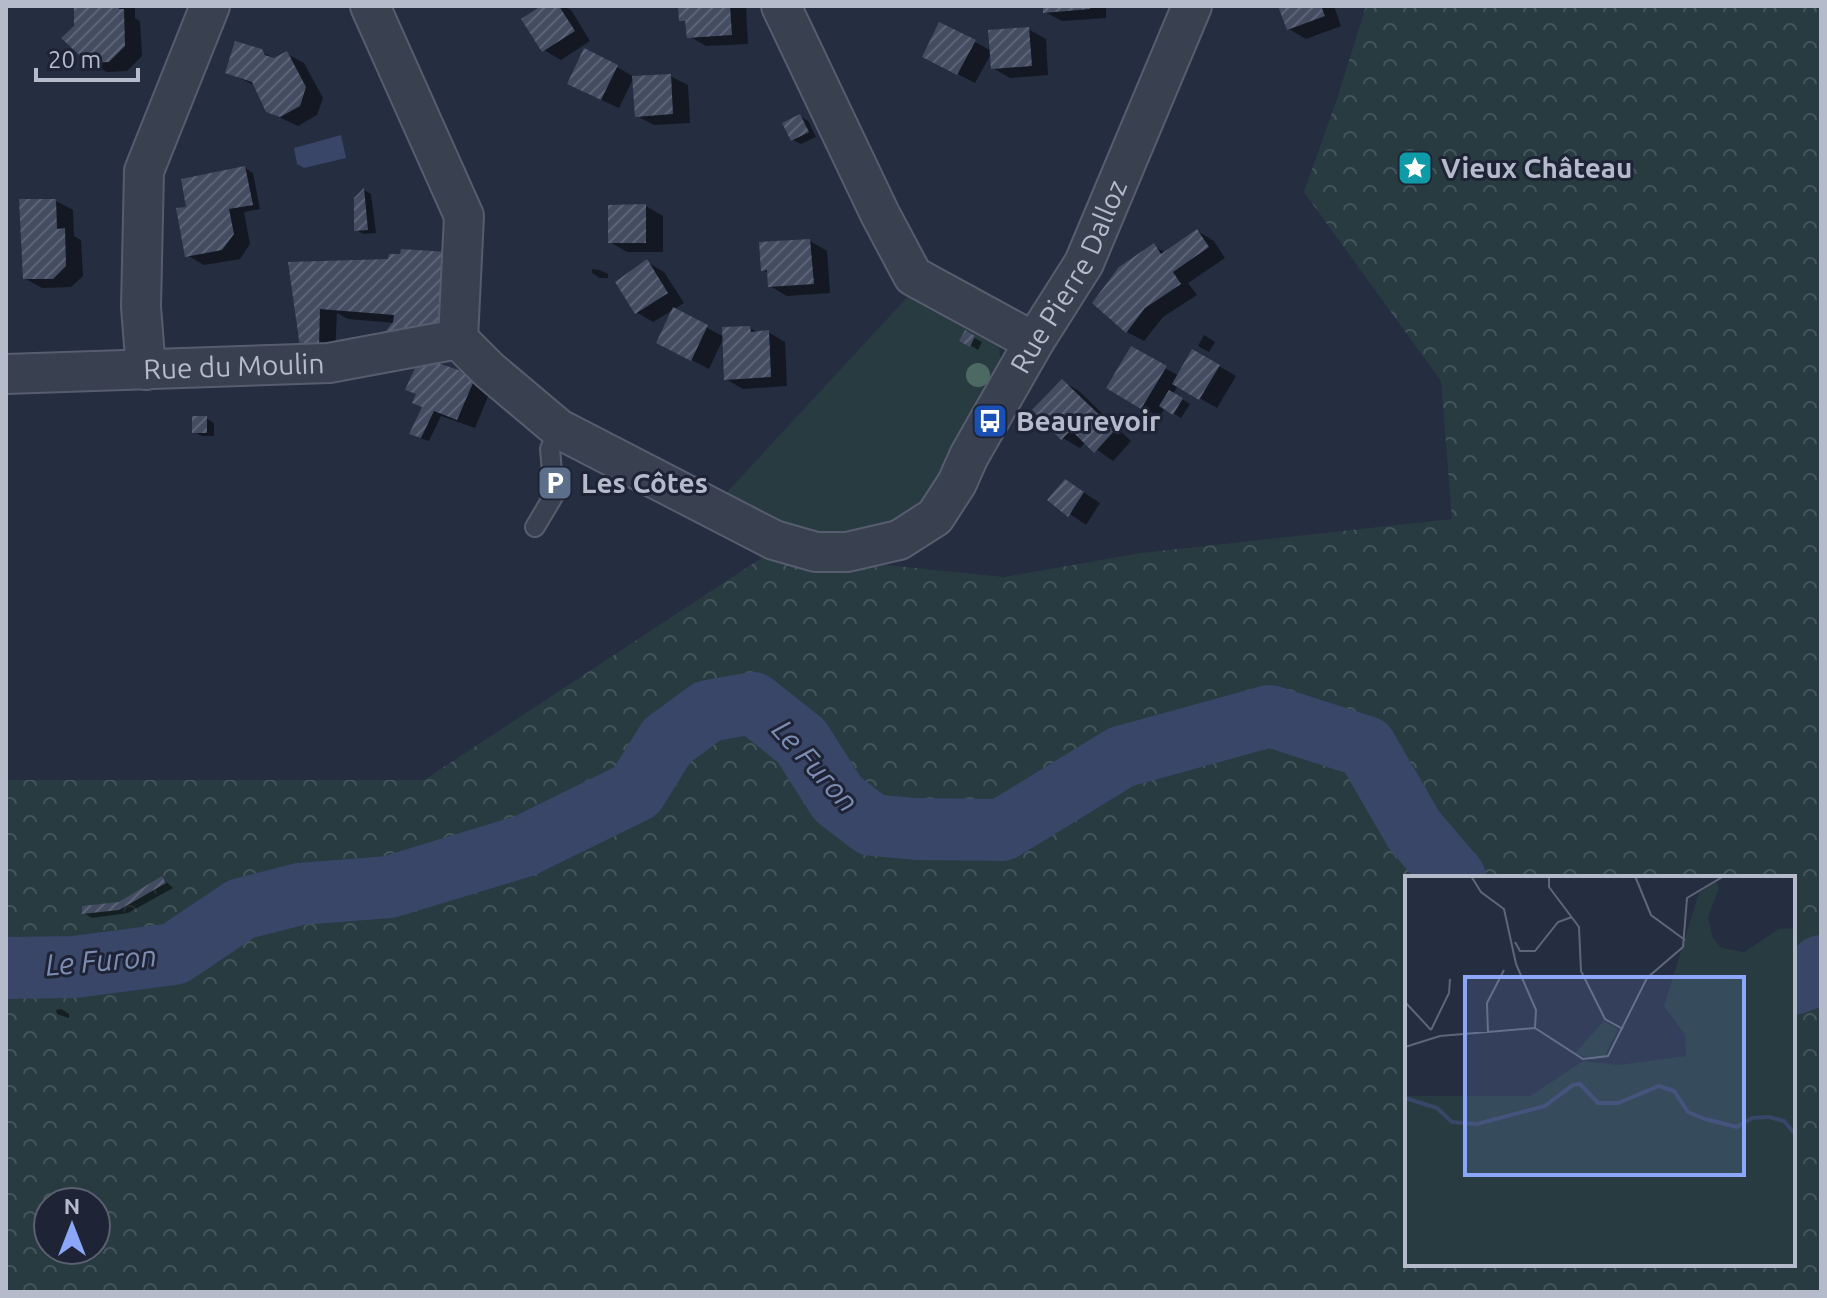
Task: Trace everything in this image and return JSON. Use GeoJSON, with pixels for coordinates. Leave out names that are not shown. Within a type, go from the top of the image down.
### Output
{"type":"FeatureCollection","features":[{"type":"Feature","properties":{"kind":"street"},"geometry":{"type":"LineString","coordinates":[[146,370],[141,307],[144,171],[210,6]]}},
{"type":"Feature","properties":{"kind":"street"},"geometry":{"type":"LineString","coordinates":[[370,6],[464,216],[458,339]]}},
{"type":"Feature","properties":{"kind":"street"},"geometry":{"type":"LineString","coordinates":[[781,6],[880,214],[913,276],[1034,342]]}},
{"type":"Feature","properties":{"kind":"street","name":"Rue Pierre Dalloz"},"geometry":{"type":"LineString","coordinates":[[458,339],[489,370],[559,429],[774,540],[816,552],[847,552],[899,540],[935,517],[957,483],[969,456],[1034,342],[1084,263],[1192,6]]}},
{"type":"Feature","properties":{"kind":"street","name":"Rue du Moulin"},"geometry":{"type":"LineString","coordinates":[[6,374],[329,363],[458,339]]}},
{"type":"Feature","properties":{"kind":"lane"},"geometry":{"type":"LineString","coordinates":[[535,527],[554,495],[550,449],[559,429]]}},
{"type":"Feature","properties":{"kind":"green space"},"geometry":{"type":"Polygon","coordinates":[[[1366,6],[1821,6],[1821,1292],[6,1292],[6,780],[424,780],[769,553],[1004,577],[1141,553],[1452,519],[1441,381],[1304,192],[1366,6]]]}},
{"type":"Feature","properties":{"kind":"green space"},"geometry":{"type":"Polygon","coordinates":[[[912,292],[999,344],[1001,367],[948,472],[908,524],[829,543],[718,502],[912,292]]]}},
{"type":"Feature","properties":{"kind":"water"},"geometry":{"type":"Polygon","coordinates":[[[341,135],[346,158],[304,168],[297,164],[294,148],[341,135]]]}},
{"type":"Feature","properties":{"kind":"building"},"geometry":{"type":"Polygon","coordinates":[[[74,6],[119,6],[119,9],[124,9],[125,46],[109,62],[88,63],[61,38],[74,26],[74,6]]]}},
{"type":"Feature","properties":{"kind":"building"},"geometry":{"type":"Polygon","coordinates":[[[541,6],[559,6],[575,31],[542,52],[521,19],[541,6]]]}},
{"type":"Feature","properties":{"kind":"building"},"geometry":{"type":"Polygon","coordinates":[[[678,6],[730,6],[732,35],[687,38],[685,21],[679,21],[678,6]]]}},
{"type":"Feature","properties":{"kind":"building"},"geometry":{"type":"Polygon","coordinates":[[[1043,6],[1090,6],[1090,9],[1043,13],[1043,6]]]}},
{"type":"Feature","properties":{"kind":"building"},"geometry":{"type":"Polygon","coordinates":[[[1278,6],[1321,6],[1325,16],[1287,30],[1278,6]]]}},
{"type":"Feature","properties":{"kind":"building"},"geometry":{"type":"Polygon","coordinates":[[[939,22],[976,40],[957,75],[922,57],[939,22]]]}},
{"type":"Feature","properties":{"kind":"building"},"geometry":{"type":"Polygon","coordinates":[[[1029,27],[1032,66],[991,69],[988,30],[1029,27]]]}},
{"type":"Feature","properties":{"kind":"building"},"geometry":{"type":"Polygon","coordinates":[[[235,41],[262,49],[265,55],[274,58],[287,51],[306,87],[300,106],[280,117],[266,112],[252,82],[225,73],[235,41]]]}},
{"type":"Feature","properties":{"kind":"building"},"geometry":{"type":"Polygon","coordinates":[[[584,48],[618,65],[601,100],[567,84],[584,48]]]}},
{"type":"Feature","properties":{"kind":"building"},"geometry":{"type":"Polygon","coordinates":[[[671,74],[673,114],[635,117],[632,76],[671,74]]]}},
{"type":"Feature","properties":{"kind":"building"},"geometry":{"type":"Polygon","coordinates":[[[800,114],[809,132],[791,141],[782,123],[800,114]]]}},
{"type":"Feature","properties":{"kind":"building"},"geometry":{"type":"Polygon","coordinates":[[[245,166],[253,205],[229,209],[234,234],[222,250],[185,257],[176,208],[186,207],[181,179],[245,166]]]}},
{"type":"Feature","properties":{"kind":"building"},"geometry":{"type":"Polygon","coordinates":[[[364,188],[368,230],[354,231],[354,198],[364,188]]]}},
{"type":"Feature","properties":{"kind":"building"},"geometry":{"type":"Polygon","coordinates":[[[19,199],[56,199],[57,229],[65,228],[66,266],[53,279],[23,279],[19,199]]]}},
{"type":"Feature","properties":{"kind":"building"},"geometry":{"type":"Polygon","coordinates":[[[646,204],[646,243],[608,243],[608,205],[646,204]]]}},
{"type":"Feature","properties":{"kind":"building"},"geometry":{"type":"Polygon","coordinates":[[[1197,229],[1209,247],[1173,272],[1181,284],[1145,308],[1126,333],[1092,303],[1119,267],[1154,243],[1161,254],[1197,229]]]}},
{"type":"Feature","properties":{"kind":"building"},"geometry":{"type":"Polygon","coordinates":[[[810,239],[814,284],[768,287],[767,270],[761,271],[759,242],[810,239]]]}},
{"type":"Feature","properties":{"kind":"building"},"geometry":{"type":"Polygon","coordinates":[[[401,249],[448,252],[447,324],[378,341],[393,322],[394,315],[320,309],[319,346],[300,347],[288,262],[388,259],[389,254],[400,254],[401,249]]]}},
{"type":"Feature","properties":{"kind":"building"},"geometry":{"type":"Polygon","coordinates":[[[647,259],[668,293],[635,314],[615,282],[647,259]]]}},
{"type":"Feature","properties":{"kind":"building"},"geometry":{"type":"Polygon","coordinates":[[[673,307],[708,325],[691,361],[656,343],[673,307]]]}},
{"type":"Feature","properties":{"kind":"building"},"geometry":{"type":"Polygon","coordinates":[[[750,326],[751,332],[769,330],[771,377],[724,380],[722,327],[750,326]]]}},
{"type":"Feature","properties":{"kind":"building"},"geometry":{"type":"Polygon","coordinates":[[[965,330],[975,336],[970,347],[959,341],[965,330]]]}},
{"type":"Feature","properties":{"kind":"building"},"geometry":{"type":"Polygon","coordinates":[[[1131,346],[1167,366],[1141,409],[1106,388],[1131,346]]]}},
{"type":"Feature","properties":{"kind":"building"},"geometry":{"type":"Polygon","coordinates":[[[1192,349],[1220,365],[1199,400],[1172,384],[1192,349]]]}},
{"type":"Feature","properties":{"kind":"building"},"geometry":{"type":"Polygon","coordinates":[[[420,357],[476,376],[457,420],[434,411],[421,438],[409,434],[422,407],[412,403],[416,394],[405,390],[420,357]]]}},
{"type":"Feature","properties":{"kind":"building"},"geometry":{"type":"Polygon","coordinates":[[[1062,379],[1115,430],[1094,453],[1071,430],[1061,440],[1032,410],[1062,379]]]}},
{"type":"Feature","properties":{"kind":"building"},"geometry":{"type":"Polygon","coordinates":[[[1169,390],[1183,398],[1173,415],[1159,406],[1169,390]]]}},
{"type":"Feature","properties":{"kind":"building"},"geometry":{"type":"Polygon","coordinates":[[[192,416],[207,416],[207,433],[192,433],[192,416]]]}},
{"type":"Feature","properties":{"kind":"building"},"geometry":{"type":"Polygon","coordinates":[[[1065,479],[1084,492],[1068,517],[1047,500],[1065,479]]]}},
{"type":"Feature","properties":{"kind":"building"},"geometry":{"type":"Polygon","coordinates":[[[162,876],[166,883],[119,910],[82,914],[82,906],[119,902],[162,876]]]}},
{"type":"Feature","properties":{"kind":"waterway","name":"Le Furon"},"geometry":{"type":"LineString","coordinates":[[6,968],[74,967],[174,954],[241,909],[300,894],[389,887],[524,846],[636,791],[667,741],[708,711],[753,703],[801,741],[838,799],[872,825],[916,829],[1002,830],[1121,757],[1270,716],[1366,747],[1414,830],[1453,876]]}},
{"type":"Feature","properties":{"kind":"waterway","name":"Le Furon"},"geometry":{"type":"LineString","coordinates":[[1795,983],[1807,979],[1821,966]]}},
{"type":"Feature","properties":{"kind":"waterway"},"geometry":{"type":"LineString","coordinates":[[56,967],[57,983]]}},
{"type":"Feature","properties":{"kind":"place","name":"Vieux Château"},"geometry":{"type":"Point","coordinates":[1415,168]}},
{"type":"Feature","properties":{"kind":"place","name":"Beaurevoir"},"geometry":{"type":"Point","coordinates":[990,421]}},
{"type":"Feature","properties":{"kind":"place","name":"Les Côtes"},"geometry":{"type":"Point","coordinates":[555,483]}}]}
